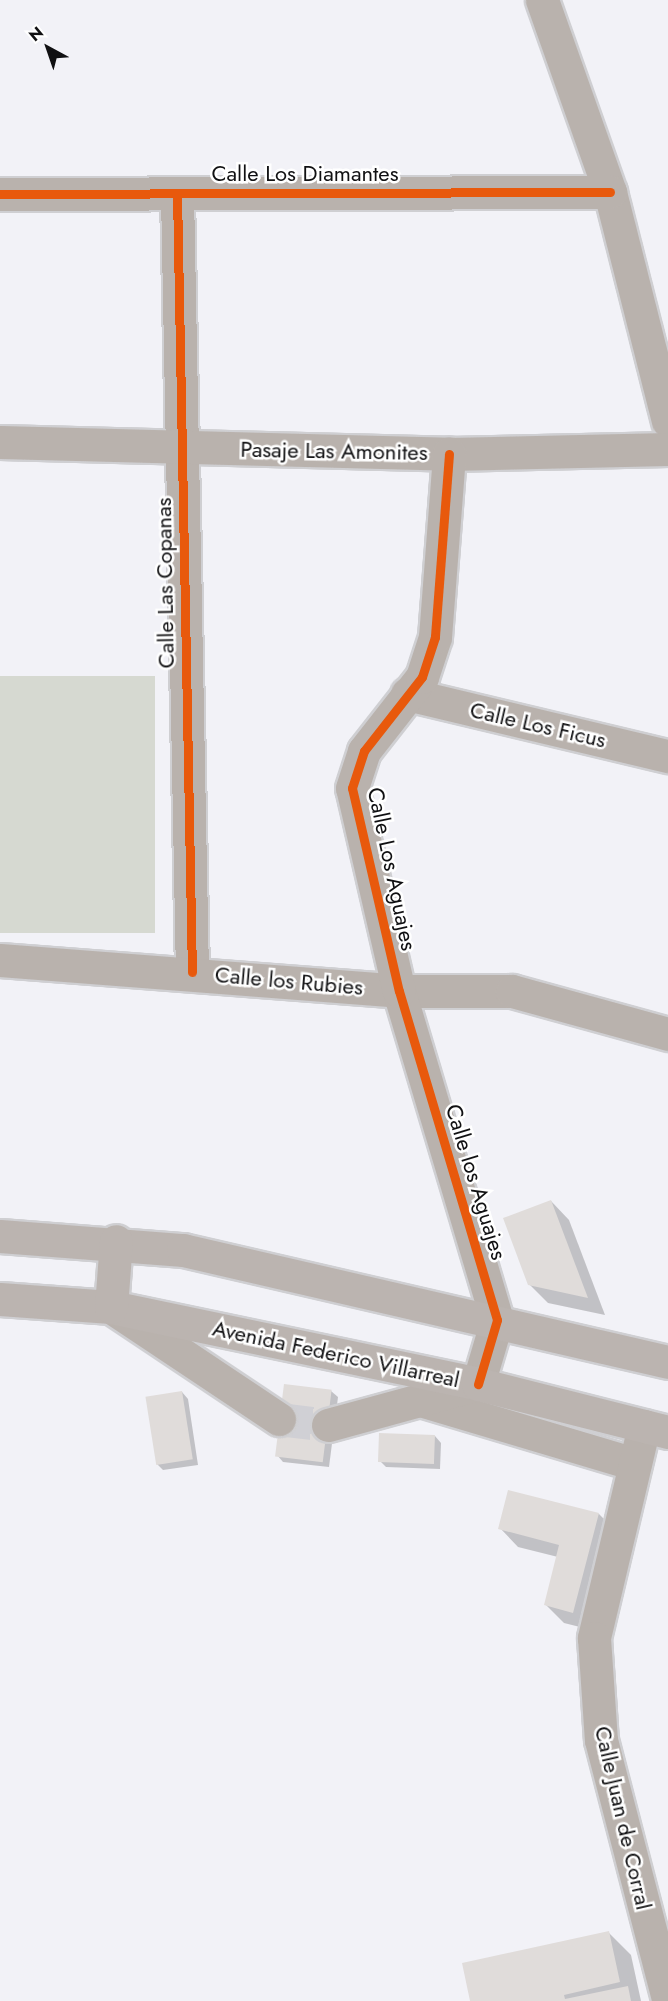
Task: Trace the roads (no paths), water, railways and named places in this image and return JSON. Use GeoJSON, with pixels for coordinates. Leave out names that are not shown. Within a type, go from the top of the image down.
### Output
{"type":"FeatureCollection","features":[{"type":"Feature","properties":{"kind":"main road"},"geometry":{"type":"LineString","coordinates":[[0,1236],[116,1241],[183,1250],[497,1320],[668,1362]]}},
{"type":"Feature","properties":{"kind":"main road"},"geometry":{"type":"LineString","coordinates":[[111,1307],[116,1241]]}},
{"type":"Feature","properties":{"kind":"main road","name":"Avenida Federico Villarreal"},"geometry":{"type":"LineString","coordinates":[[0,1299],[111,1307],[478,1384],[656,1429]]}},
{"type":"Feature","properties":{"kind":"street"},"geometry":{"type":"LineString","coordinates":[[542,0],[610,192],[668,421]]}},
{"type":"Feature","properties":{"kind":"street","name":"Calle Los Diamantes"},"geometry":{"type":"LineString","coordinates":[[0,194],[610,192]]}},
{"type":"Feature","properties":{"kind":"street","name":"Calle Las Copanas"},"geometry":{"type":"LineString","coordinates":[[177,193],[192,972]]}},
{"type":"Feature","properties":{"kind":"street","name":"Pasaje Las Amonites"},"geometry":{"type":"LineString","coordinates":[[0,441],[449,454],[668,449]]}},
{"type":"Feature","properties":{"kind":"street","name":"Calle Los Aguajes"},"geometry":{"type":"LineString","coordinates":[[399,991],[352,788],[364,751],[422,677],[435,637],[449,454]]}},
{"type":"Feature","properties":{"kind":"street","name":"Calle Los Ficus"},"geometry":{"type":"LineString","coordinates":[[407,694],[668,756]]}},
{"type":"Feature","properties":{"kind":"street","name":"Calle los Rubies"},"geometry":{"type":"LineString","coordinates":[[0,960],[192,972],[399,991],[512,991],[668,1034]]}},
{"type":"Feature","properties":{"kind":"street","name":"Calle los Aguajes"},"geometry":{"type":"LineString","coordinates":[[399,991],[497,1320]]}},
{"type":"Feature","properties":{"kind":"street"},"geometry":{"type":"LineString","coordinates":[[111,1307],[279,1419]]}},
{"type":"Feature","properties":{"kind":"street"},"geometry":{"type":"LineString","coordinates":[[327,1425],[478,1384],[497,1320]]}},
{"type":"Feature","properties":{"kind":"street"},"geometry":{"type":"LineString","coordinates":[[420,1400],[635,1464]]}},
{"type":"Feature","properties":{"kind":"street","name":"Calle Juan de Corral"},"geometry":{"type":"LineString","coordinates":[[656,1429],[635,1464],[594,1638],[601,1740],[668,1999]]}},
{"type":"Feature","properties":{"kind":"tunnel"},"geometry":{"type":"LineString","coordinates":[[279,1419],[328,1425]]}}]}
